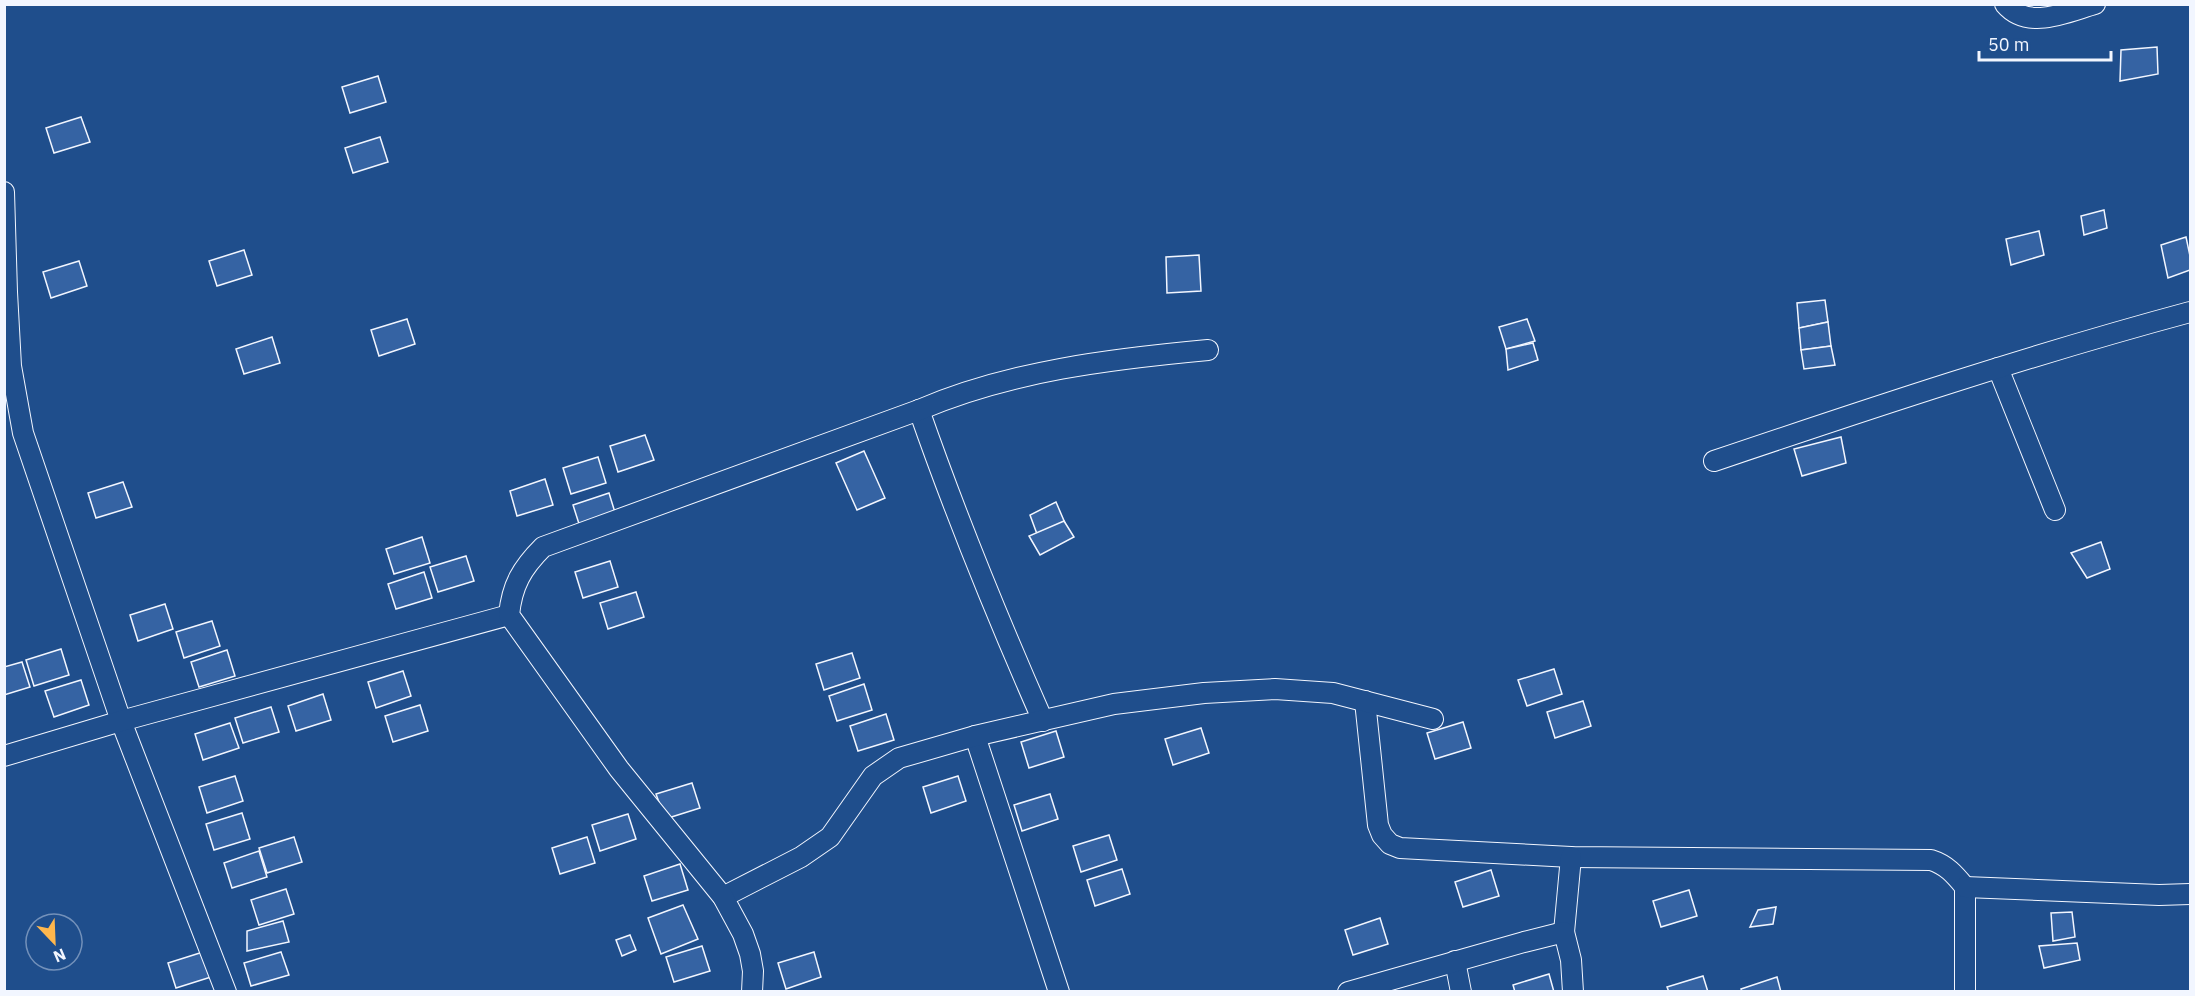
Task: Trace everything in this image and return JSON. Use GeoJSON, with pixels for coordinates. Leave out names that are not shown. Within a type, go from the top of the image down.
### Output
{"type":"FeatureCollection","features":[{"type":"Feature","properties":{"kind":"street"},"geometry":{"type":"LineString","coordinates":[[2005,4],[2011,12],[2027,18],[2044,18],[2095,4]]}},
{"type":"Feature","properties":{"kind":"street"},"geometry":{"type":"LineString","coordinates":[[4,192],[11,366],[23,433],[121,721],[226,992]]}},
{"type":"Feature","properties":{"kind":"street"},"geometry":{"type":"LineString","coordinates":[[1713,461],[1998,368],[2190,312]]}},
{"type":"Feature","properties":{"kind":"street"},"geometry":{"type":"LineString","coordinates":[[752,992],[753,971],[750,954],[743,934],[723,897],[619,769],[509,615],[513,591],[524,566],[543,547],[919,410],[951,396],[1010,380],[1069,368],[1155,355],[1208,350]]}},
{"type":"Feature","properties":{"kind":"street"},"geometry":{"type":"LineString","coordinates":[[1998,368],[2055,510]]}},
{"type":"Feature","properties":{"kind":"street"},"geometry":{"type":"LineString","coordinates":[[919,410],[979,572],[1044,721]]}},
{"type":"Feature","properties":{"kind":"street"},"geometry":{"type":"LineString","coordinates":[[4,756],[121,721],[509,615]]}},
{"type":"Feature","properties":{"kind":"street"},"geometry":{"type":"LineString","coordinates":[[723,897],[801,857],[830,837],[873,776],[899,758],[975,736],[1114,704],[1204,693],[1275,689],[1333,693],[1433,719]]}},
{"type":"Feature","properties":{"kind":"street"},"geometry":{"type":"LineString","coordinates":[[1365,701],[1374,805],[1382,835],[1390,843],[1400,848],[1571,857],[1931,860],[1950,869],[1965,887],[1965,992]]}},
{"type":"Feature","properties":{"kind":"street"},"geometry":{"type":"LineString","coordinates":[[975,736],[1059,992]]}},
{"type":"Feature","properties":{"kind":"street"},"geometry":{"type":"LineString","coordinates":[[1571,857],[1564,932],[1571,960],[1573,992]]}},
{"type":"Feature","properties":{"kind":"street"},"geometry":{"type":"LineString","coordinates":[[1965,887],[2159,895],[2190,894]]}},
{"type":"Feature","properties":{"kind":"street"},"geometry":{"type":"LineString","coordinates":[[1348,992],[1564,932]]}},
{"type":"Feature","properties":{"kind":"street"},"geometry":{"type":"LineString","coordinates":[[1455,961],[1461,992]]}},
{"type":"Feature","properties":{"kind":"building"},"geometry":{"type":"Polygon","coordinates":[[[2157,47],[2158,74],[2120,81],[2121,50],[2157,47]]]}},
{"type":"Feature","properties":{"kind":"building"},"geometry":{"type":"Polygon","coordinates":[[[378,76],[386,102],[350,113],[342,87],[378,76]]]}},
{"type":"Feature","properties":{"kind":"building"},"geometry":{"type":"Polygon","coordinates":[[[81,117],[90,142],[54,153],[46,128],[81,117]]]}},
{"type":"Feature","properties":{"kind":"building"},"geometry":{"type":"Polygon","coordinates":[[[380,137],[388,162],[353,173],[345,148],[380,137]]]}},
{"type":"Feature","properties":{"kind":"building"},"geometry":{"type":"Polygon","coordinates":[[[2104,210],[2107,228],[2084,235],[2081,216],[2104,210]]]}},
{"type":"Feature","properties":{"kind":"building"},"geometry":{"type":"Polygon","coordinates":[[[2039,231],[2044,255],[2011,265],[2006,239],[2039,231]]]}},
{"type":"Feature","properties":{"kind":"building"},"geometry":{"type":"Polygon","coordinates":[[[2186,237],[2190,270],[2168,278],[2161,245],[2186,237]]]}},
{"type":"Feature","properties":{"kind":"building"},"geometry":{"type":"Polygon","coordinates":[[[244,250],[252,275],[217,286],[209,261],[244,250]]]}},
{"type":"Feature","properties":{"kind":"building"},"geometry":{"type":"Polygon","coordinates":[[[1199,255],[1201,291],[1167,293],[1166,257],[1199,255]]]}},
{"type":"Feature","properties":{"kind":"building"},"geometry":{"type":"Polygon","coordinates":[[[79,261],[87,286],[51,298],[43,272],[79,261]]]}},
{"type":"Feature","properties":{"kind":"building"},"geometry":{"type":"Polygon","coordinates":[[[1825,300],[1828,322],[1799,328],[1797,303],[1825,300]]]}},
{"type":"Feature","properties":{"kind":"building"},"geometry":{"type":"Polygon","coordinates":[[[407,319],[415,344],[379,356],[371,330],[407,319]]]}},
{"type":"Feature","properties":{"kind":"building"},"geometry":{"type":"Polygon","coordinates":[[[1527,319],[1535,341],[1506,349],[1499,327],[1527,319]]]}},
{"type":"Feature","properties":{"kind":"building"},"geometry":{"type":"Polygon","coordinates":[[[1828,322],[1831,346],[1801,350],[1799,328],[1828,322]]]}},
{"type":"Feature","properties":{"kind":"building"},"geometry":{"type":"Polygon","coordinates":[[[272,337],[280,363],[244,374],[236,349],[272,337]]]}},
{"type":"Feature","properties":{"kind":"building"},"geometry":{"type":"Polygon","coordinates":[[[1533,343],[1538,360],[1508,370],[1506,349],[1533,343]]]}},
{"type":"Feature","properties":{"kind":"building"},"geometry":{"type":"Polygon","coordinates":[[[1831,346],[1835,365],[1804,369],[1801,350],[1831,346]]]}},
{"type":"Feature","properties":{"kind":"building"},"geometry":{"type":"Polygon","coordinates":[[[645,435],[654,460],[618,472],[610,446],[645,435]]]}},
{"type":"Feature","properties":{"kind":"building"},"geometry":{"type":"Polygon","coordinates":[[[1841,437],[1846,463],[1802,476],[1794,449],[1841,437]]]}},
{"type":"Feature","properties":{"kind":"building"},"geometry":{"type":"Polygon","coordinates":[[[864,451],[885,498],[857,510],[836,463],[864,451]]]}},
{"type":"Feature","properties":{"kind":"building"},"geometry":{"type":"Polygon","coordinates":[[[598,457],[606,483],[571,494],[563,468],[598,457]]]}},
{"type":"Feature","properties":{"kind":"building"},"geometry":{"type":"Polygon","coordinates":[[[545,479],[553,505],[517,516],[510,491],[545,479]]]}},
{"type":"Feature","properties":{"kind":"building"},"geometry":{"type":"Polygon","coordinates":[[[123,482],[132,507],[96,518],[88,493],[123,482]]]}},
{"type":"Feature","properties":{"kind":"building"},"geometry":{"type":"Polygon","coordinates":[[[609,493],[617,519],[581,530],[573,505],[609,493]]]}},
{"type":"Feature","properties":{"kind":"building"},"geometry":{"type":"Polygon","coordinates":[[[1056,502],[1065,523],[1037,534],[1030,515],[1056,502]]]}},
{"type":"Feature","properties":{"kind":"building"},"geometry":{"type":"Polygon","coordinates":[[[1064,521],[1074,537],[1040,555],[1029,536],[1064,521]]]}},
{"type":"Feature","properties":{"kind":"building"},"geometry":{"type":"Polygon","coordinates":[[[422,537],[430,563],[394,574],[386,549],[422,537]]]}},
{"type":"Feature","properties":{"kind":"building"},"geometry":{"type":"Polygon","coordinates":[[[2101,542],[2110,569],[2087,578],[2071,553],[2101,542]]]}},
{"type":"Feature","properties":{"kind":"building"},"geometry":{"type":"Polygon","coordinates":[[[466,556],[474,581],[438,592],[430,567],[466,556]]]}},
{"type":"Feature","properties":{"kind":"building"},"geometry":{"type":"Polygon","coordinates":[[[610,561],[618,587],[583,598],[575,572],[610,561]]]}},
{"type":"Feature","properties":{"kind":"building"},"geometry":{"type":"Polygon","coordinates":[[[424,572],[432,598],[396,609],[388,584],[424,572]]]}},
{"type":"Feature","properties":{"kind":"building"},"geometry":{"type":"Polygon","coordinates":[[[636,592],[644,617],[608,629],[600,603],[636,592]]]}},
{"type":"Feature","properties":{"kind":"building"},"geometry":{"type":"Polygon","coordinates":[[[165,604],[173,629],[138,641],[130,615],[165,604]]]}},
{"type":"Feature","properties":{"kind":"building"},"geometry":{"type":"Polygon","coordinates":[[[212,621],[220,646],[184,658],[176,632],[212,621]]]}},
{"type":"Feature","properties":{"kind":"building"},"geometry":{"type":"Polygon","coordinates":[[[61,649],[69,675],[34,686],[26,660],[61,649]]]}},
{"type":"Feature","properties":{"kind":"building"},"geometry":{"type":"Polygon","coordinates":[[[227,650],[235,676],[199,687],[191,662],[227,650]]]}},
{"type":"Feature","properties":{"kind":"building"},"geometry":{"type":"Polygon","coordinates":[[[852,653],[860,678],[824,690],[816,664],[852,653]]]}},
{"type":"Feature","properties":{"kind":"building"},"geometry":{"type":"Polygon","coordinates":[[[22,662],[30,687],[4,695],[4,667],[22,662]]]}},
{"type":"Feature","properties":{"kind":"building"},"geometry":{"type":"Polygon","coordinates":[[[1554,669],[1562,694],[1527,706],[1518,680],[1554,669]]]}},
{"type":"Feature","properties":{"kind":"building"},"geometry":{"type":"Polygon","coordinates":[[[403,671],[411,696],[376,708],[368,682],[403,671]]]}},
{"type":"Feature","properties":{"kind":"building"},"geometry":{"type":"Polygon","coordinates":[[[81,680],[89,705],[54,717],[45,691],[81,680]]]}},
{"type":"Feature","properties":{"kind":"building"},"geometry":{"type":"Polygon","coordinates":[[[864,684],[872,710],[837,721],[829,696],[864,684]]]}},
{"type":"Feature","properties":{"kind":"building"},"geometry":{"type":"Polygon","coordinates":[[[323,694],[331,720],[296,731],[288,706],[323,694]]]}},
{"type":"Feature","properties":{"kind":"building"},"geometry":{"type":"Polygon","coordinates":[[[1583,701],[1591,726],[1555,738],[1547,712],[1583,701]]]}},
{"type":"Feature","properties":{"kind":"building"},"geometry":{"type":"Polygon","coordinates":[[[420,705],[428,731],[393,742],[385,716],[420,705]]]}},
{"type":"Feature","properties":{"kind":"building"},"geometry":{"type":"Polygon","coordinates":[[[271,707],[279,732],[243,743],[235,718],[271,707]]]}},
{"type":"Feature","properties":{"kind":"building"},"geometry":{"type":"Polygon","coordinates":[[[886,714],[894,740],[858,751],[850,726],[886,714]]]}},
{"type":"Feature","properties":{"kind":"building"},"geometry":{"type":"Polygon","coordinates":[[[1463,722],[1471,748],[1435,759],[1427,733],[1463,722]]]}},
{"type":"Feature","properties":{"kind":"building"},"geometry":{"type":"Polygon","coordinates":[[[230,723],[239,748],[203,760],[195,734],[230,723]]]}},
{"type":"Feature","properties":{"kind":"building"},"geometry":{"type":"Polygon","coordinates":[[[1201,728],[1209,753],[1173,765],[1165,739],[1201,728]]]}},
{"type":"Feature","properties":{"kind":"building"},"geometry":{"type":"Polygon","coordinates":[[[1056,731],[1064,757],[1029,768],[1021,742],[1056,731]]]}},
{"type":"Feature","properties":{"kind":"building"},"geometry":{"type":"Polygon","coordinates":[[[235,776],[243,801],[207,813],[199,787],[235,776]]]}},
{"type":"Feature","properties":{"kind":"building"},"geometry":{"type":"Polygon","coordinates":[[[958,776],[966,801],[931,813],[923,787],[958,776]]]}},
{"type":"Feature","properties":{"kind":"building"},"geometry":{"type":"Polygon","coordinates":[[[692,783],[700,808],[665,819],[656,794],[692,783]]]}},
{"type":"Feature","properties":{"kind":"building"},"geometry":{"type":"Polygon","coordinates":[[[1050,794],[1058,819],[1022,831],[1014,805],[1050,794]]]}},
{"type":"Feature","properties":{"kind":"building"},"geometry":{"type":"Polygon","coordinates":[[[242,813],[250,839],[214,850],[206,824],[242,813]]]}},
{"type":"Feature","properties":{"kind":"building"},"geometry":{"type":"Polygon","coordinates":[[[628,814],[636,839],[600,851],[592,825],[628,814]]]}},
{"type":"Feature","properties":{"kind":"building"},"geometry":{"type":"Polygon","coordinates":[[[1109,835],[1117,860],[1081,872],[1073,846],[1109,835]]]}},
{"type":"Feature","properties":{"kind":"building"},"geometry":{"type":"Polygon","coordinates":[[[294,837],[302,862],[267,873],[259,848],[294,837]]]}},
{"type":"Feature","properties":{"kind":"building"},"geometry":{"type":"Polygon","coordinates":[[[587,837],[595,863],[560,874],[552,848],[587,837]]]}},
{"type":"Feature","properties":{"kind":"building"},"geometry":{"type":"Polygon","coordinates":[[[259,851],[267,877],[232,888],[224,863],[259,851]]]}},
{"type":"Feature","properties":{"kind":"building"},"geometry":{"type":"Polygon","coordinates":[[[680,864],[688,890],[652,901],[644,876],[680,864]]]}},
{"type":"Feature","properties":{"kind":"building"},"geometry":{"type":"Polygon","coordinates":[[[1122,869],[1130,894],[1095,906],[1087,880],[1122,869]]]}},
{"type":"Feature","properties":{"kind":"building"},"geometry":{"type":"Polygon","coordinates":[[[1491,870],[1499,896],[1463,907],[1455,882],[1491,870]]]}},
{"type":"Feature","properties":{"kind":"building"},"geometry":{"type":"Polygon","coordinates":[[[286,889],[294,914],[259,925],[251,900],[286,889]]]}},
{"type":"Feature","properties":{"kind":"building"},"geometry":{"type":"Polygon","coordinates":[[[1689,890],[1697,916],[1661,927],[1653,901],[1689,890]]]}},
{"type":"Feature","properties":{"kind":"building"},"geometry":{"type":"Polygon","coordinates":[[[683,905],[698,939],[661,954],[648,918],[683,905]]]}},
{"type":"Feature","properties":{"kind":"building"},"geometry":{"type":"Polygon","coordinates":[[[1776,907],[1773,924],[1750,927],[1758,910],[1776,907]]]}},
{"type":"Feature","properties":{"kind":"building"},"geometry":{"type":"Polygon","coordinates":[[[2072,912],[2075,937],[2053,941],[2051,913],[2072,912]]]}},
{"type":"Feature","properties":{"kind":"building"},"geometry":{"type":"Polygon","coordinates":[[[1380,918],[1388,944],[1353,955],[1345,930],[1380,918]]]}},
{"type":"Feature","properties":{"kind":"building"},"geometry":{"type":"Polygon","coordinates":[[[283,921],[289,942],[247,951],[247,931],[283,921]]]}},
{"type":"Feature","properties":{"kind":"building"},"geometry":{"type":"Polygon","coordinates":[[[630,935],[636,950],[622,956],[616,940],[630,935]]]}},
{"type":"Feature","properties":{"kind":"building"},"geometry":{"type":"Polygon","coordinates":[[[2077,943],[2080,960],[2044,968],[2039,946],[2077,943]]]}},
{"type":"Feature","properties":{"kind":"building"},"geometry":{"type":"Polygon","coordinates":[[[702,946],[710,971],[674,982],[666,957],[702,946]]]}},
{"type":"Feature","properties":{"kind":"building"},"geometry":{"type":"Polygon","coordinates":[[[203,952],[211,977],[176,988],[168,963],[203,952]]]}},
{"type":"Feature","properties":{"kind":"building"},"geometry":{"type":"Polygon","coordinates":[[[281,952],[289,975],[251,986],[244,963],[281,952]]]}},
{"type":"Feature","properties":{"kind":"building"},"geometry":{"type":"Polygon","coordinates":[[[814,952],[821,977],[786,989],[778,963],[814,952]]]}},
{"type":"Feature","properties":{"kind":"building"},"geometry":{"type":"Polygon","coordinates":[[[1549,974],[1554,992],[1515,992],[1513,985],[1549,974]]]}},
{"type":"Feature","properties":{"kind":"building"},"geometry":{"type":"Polygon","coordinates":[[[1703,976],[1708,992],[1669,992],[1667,987],[1703,976]]]}},
{"type":"Feature","properties":{"kind":"building"},"geometry":{"type":"Polygon","coordinates":[[[1777,977],[1781,992],[1742,992],[1741,989],[1777,977]]]}}]}
